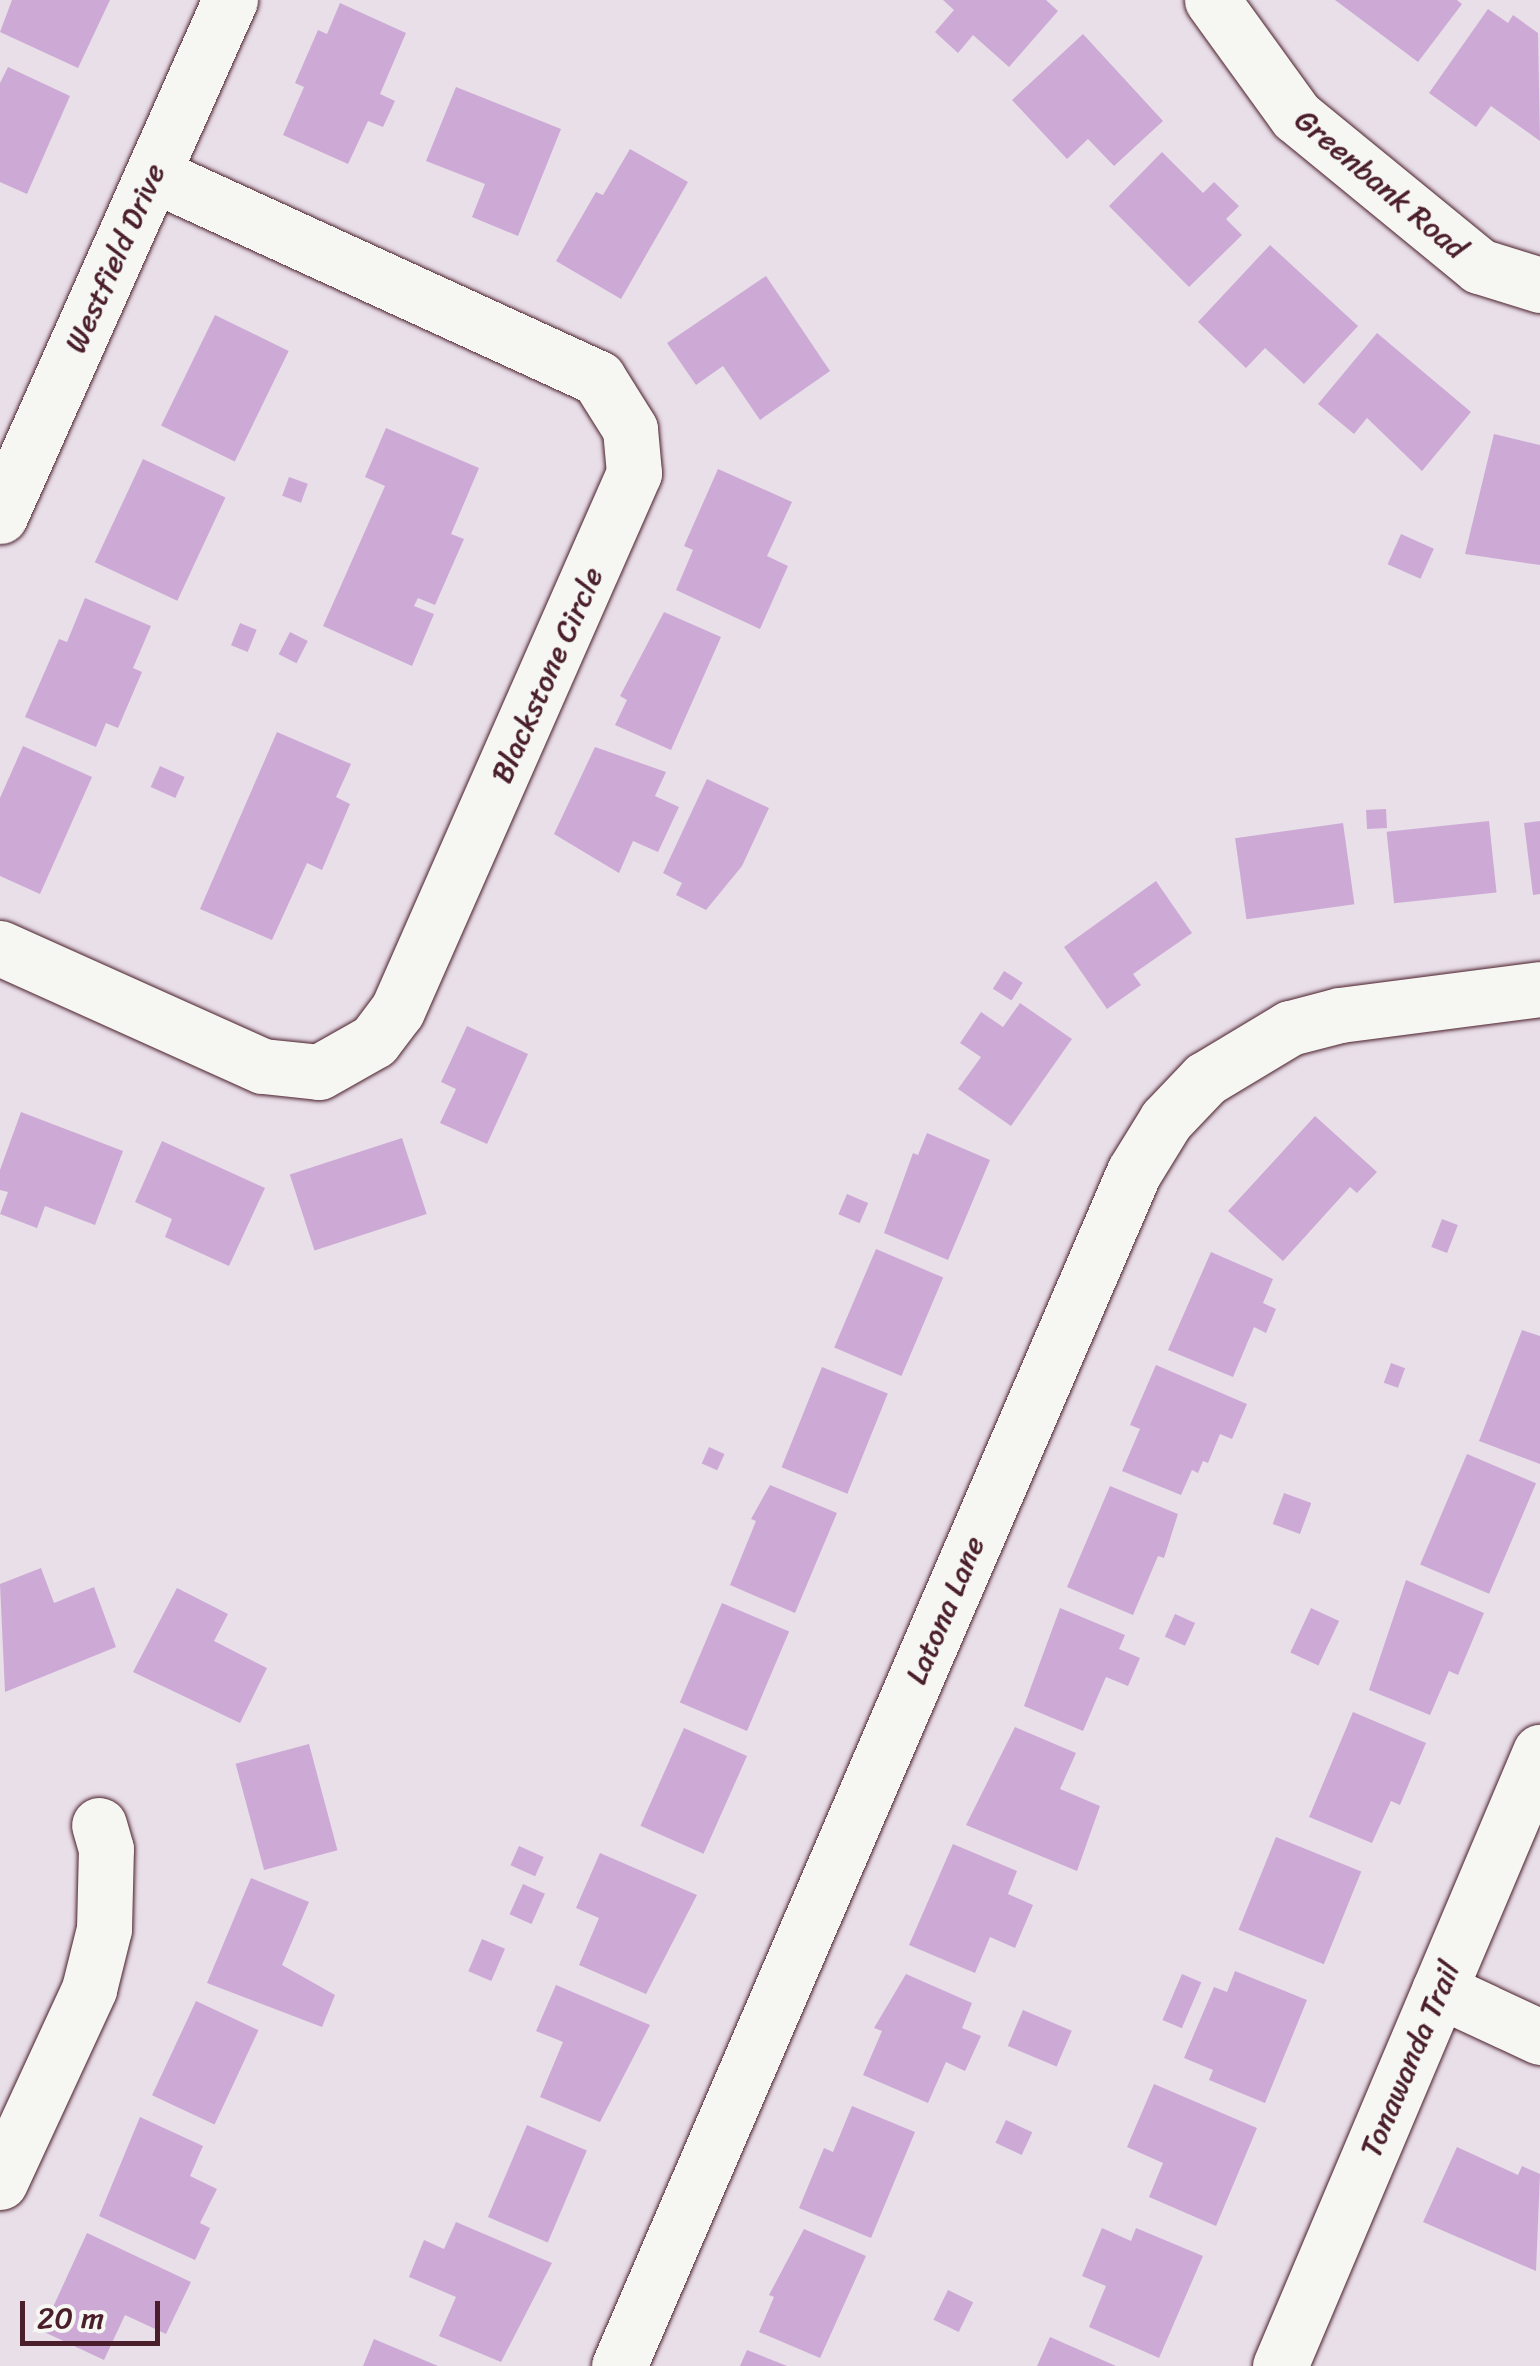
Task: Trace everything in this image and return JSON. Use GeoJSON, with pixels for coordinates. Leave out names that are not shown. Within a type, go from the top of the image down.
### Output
{"type":"FeatureCollection","features":[{"type":"Feature","properties":{"kind":"street","name":"Westfield Drive"},"geometry":{"type":"LineString","coordinates":[[0,516],[230,0]]}},
{"type":"Feature","properties":{"kind":"street","name":"Greenbank Road"},"geometry":{"type":"LineString","coordinates":[[1212,0],[1296,116],[1479,266],[1540,286]]}},
{"type":"Feature","properties":{"kind":"street","name":"Blackstone Circle"},"geometry":{"type":"LineString","coordinates":[[0,948],[263,1066],[319,1072],[374,1041],[397,1010],[634,472],[630,430],[598,378],[154,174]]}},
{"type":"Feature","properties":{"kind":"street","name":"Latona Lane"},"geometry":{"type":"LineString","coordinates":[[620,2366],[1134,1172],[1166,1120],[1205,1079],[1258,1043],[1340,1015],[1540,989]]}},
{"type":"Feature","properties":{"kind":"street","name":"Tonawanda Trail"},"geometry":{"type":"LineString","coordinates":[[1280,2366],[1540,1752]]}},
{"type":"Feature","properties":{"kind":"street"},"geometry":{"type":"LineString","coordinates":[[0,2182],[90,1989],[104,1928],[106,1862],[99,1825]]}},
{"type":"Feature","properties":{"kind":"street"},"geometry":{"type":"LineString","coordinates":[[1440,1990],[1540,2038]]}},
{"type":"Feature","properties":{"kind":"building"},"geometry":{"type":"Polygon","coordinates":[[[12,0],[110,0],[78,68],[0,32],[12,0]]]}},
{"type":"Feature","properties":{"kind":"building"},"geometry":{"type":"Polygon","coordinates":[[[943,0],[1046,0],[1058,11],[1009,67],[973,35],[958,53],[935,32],[954,10],[943,0]]]}},
{"type":"Feature","properties":{"kind":"building"},"geometry":{"type":"Polygon","coordinates":[[[1335,0],[1457,0],[1462,4],[1418,62],[1335,0]]]}},
{"type":"Feature","properties":{"kind":"building"},"geometry":{"type":"Polygon","coordinates":[[[340,3],[406,33],[380,94],[395,101],[383,127],[368,121],[348,164],[283,135],[304,87],[295,83],[318,30],[327,34],[340,3]]]}},
{"type":"Feature","properties":{"kind":"building"},"geometry":{"type":"Polygon","coordinates":[[[1488,9],[1508,23],[1513,15],[1538,33],[1540,141],[1491,106],[1476,127],[1429,93],[1488,9]]]}},
{"type":"Feature","properties":{"kind":"building"},"geometry":{"type":"Polygon","coordinates":[[[1083,34],[1163,121],[1114,166],[1088,139],[1067,159],[1012,100],[1083,34]]]}},
{"type":"Feature","properties":{"kind":"building"},"geometry":{"type":"Polygon","coordinates":[[[8,67],[70,96],[27,194],[0,182],[0,83],[8,67]]]}},
{"type":"Feature","properties":{"kind":"building"},"geometry":{"type":"Polygon","coordinates":[[[456,87],[561,129],[518,236],[472,217],[485,184],[426,161],[456,87]]]}},
{"type":"Feature","properties":{"kind":"building"},"geometry":{"type":"Polygon","coordinates":[[[630,149],[688,182],[621,299],[556,261],[596,192],[603,195],[630,149]]]}},
{"type":"Feature","properties":{"kind":"building"},"geometry":{"type":"Polygon","coordinates":[[[1162,152],[1203,193],[1214,182],[1239,206],[1226,219],[1242,235],[1189,287],[1109,206],[1162,152]]]}},
{"type":"Feature","properties":{"kind":"building"},"geometry":{"type":"Polygon","coordinates":[[[1270,245],[1358,326],[1304,384],[1265,348],[1246,368],[1198,322],[1270,245]]]}},
{"type":"Feature","properties":{"kind":"building"},"geometry":{"type":"Polygon","coordinates":[[[766,276],[830,371],[760,420],[723,366],[696,385],[667,343],[766,276]]]}},
{"type":"Feature","properties":{"kind":"building"},"geometry":{"type":"Polygon","coordinates":[[[215,315],[289,351],[235,461],[161,426],[215,315]]]}},
{"type":"Feature","properties":{"kind":"building"},"geometry":{"type":"Polygon","coordinates":[[[1377,333],[1471,412],[1422,471],[1367,418],[1354,434],[1318,404],[1377,333]]]}},
{"type":"Feature","properties":{"kind":"building"},"geometry":{"type":"Polygon","coordinates":[[[386,428],[479,468],[451,534],[464,539],[435,605],[418,598],[414,606],[434,614],[412,666],[323,626],[385,486],[365,477],[386,428]]]}},
{"type":"Feature","properties":{"kind":"building"},"geometry":{"type":"Polygon","coordinates":[[[1494,434],[1540,445],[1540,565],[1465,554],[1494,434]]]}},
{"type":"Feature","properties":{"kind":"building"},"geometry":{"type":"Polygon","coordinates":[[[143,459],[225,497],[177,601],[95,562],[143,459]]]}},
{"type":"Feature","properties":{"kind":"building"},"geometry":{"type":"Polygon","coordinates":[[[718,469],[792,502],[767,556],[788,566],[760,629],[676,590],[693,550],[684,546],[718,469]]]}},
{"type":"Feature","properties":{"kind":"building"},"geometry":{"type":"Polygon","coordinates":[[[289,477],[308,484],[301,503],[282,496],[289,477]]]}},
{"type":"Feature","properties":{"kind":"building"},"geometry":{"type":"Polygon","coordinates":[[[1401,534],[1434,549],[1420,579],[1388,564],[1401,534]]]}},
{"type":"Feature","properties":{"kind":"building"},"geometry":{"type":"Polygon","coordinates":[[[85,598],[151,626],[133,668],[142,672],[118,728],[106,723],[96,747],[25,717],[59,639],[67,642],[85,598]]]}},
{"type":"Feature","properties":{"kind":"building"},"geometry":{"type":"Polygon","coordinates":[[[664,612],[721,637],[671,750],[615,725],[627,700],[620,696],[664,612]]]}},
{"type":"Feature","properties":{"kind":"building"},"geometry":{"type":"Polygon","coordinates":[[[240,623],[257,630],[248,652],[231,645],[240,623]]]}},
{"type":"Feature","properties":{"kind":"building"},"geometry":{"type":"Polygon","coordinates":[[[290,632],[308,641],[296,663],[279,654],[290,632]]]}},
{"type":"Feature","properties":{"kind":"building"},"geometry":{"type":"Polygon","coordinates":[[[277,732],[351,764],[336,797],[350,804],[322,870],[307,863],[272,940],[200,909],[277,732]]]}},
{"type":"Feature","properties":{"kind":"building"},"geometry":{"type":"Polygon","coordinates":[[[23,746],[92,777],[40,894],[0,876],[0,798],[23,746]]]}},
{"type":"Feature","properties":{"kind":"building"},"geometry":{"type":"Polygon","coordinates":[[[595,747],[666,772],[655,796],[679,807],[658,852],[633,841],[619,873],[554,834],[595,747]]]}},
{"type":"Feature","properties":{"kind":"building"},"geometry":{"type":"Polygon","coordinates":[[[160,766],[185,777],[175,798],[151,787],[160,766]]]}},
{"type":"Feature","properties":{"kind":"building"},"geometry":{"type":"Polygon","coordinates":[[[707,779],[769,808],[742,866],[706,910],[676,895],[682,883],[663,873],[707,779]]]}},
{"type":"Feature","properties":{"kind":"building"},"geometry":{"type":"Polygon","coordinates":[[[1386,809],[1387,828],[1367,829],[1366,810],[1386,809]]]}},
{"type":"Feature","properties":{"kind":"building"},"geometry":{"type":"Polygon","coordinates":[[[1489,821],[1497,893],[1394,903],[1387,832],[1489,821]]]}},
{"type":"Feature","properties":{"kind":"building"},"geometry":{"type":"Polygon","coordinates":[[[1540,821],[1540,894],[1533,895],[1524,823],[1540,821]]]}},
{"type":"Feature","properties":{"kind":"building"},"geometry":{"type":"Polygon","coordinates":[[[1343,823],[1354,904],[1246,919],[1235,838],[1343,823]]]}},
{"type":"Feature","properties":{"kind":"building"},"geometry":{"type":"Polygon","coordinates":[[[1156,881],[1192,933],[1133,974],[1141,985],[1107,1009],[1064,947],[1156,881]]]}},
{"type":"Feature","properties":{"kind":"building"},"geometry":{"type":"Polygon","coordinates":[[[1004,971],[1023,983],[1012,1000],[993,989],[1004,971]]]}},
{"type":"Feature","properties":{"kind":"building"},"geometry":{"type":"Polygon","coordinates":[[[1020,1003],[1072,1039],[1011,1126],[958,1089],[981,1057],[960,1043],[981,1012],[1003,1027],[1020,1003]]]}},
{"type":"Feature","properties":{"kind":"building"},"geometry":{"type":"Polygon","coordinates":[[[467,1026],[528,1054],[487,1144],[440,1123],[456,1089],[441,1082],[467,1026]]]}},
{"type":"Feature","properties":{"kind":"building"},"geometry":{"type":"Polygon","coordinates":[[[21,1112],[123,1151],[95,1225],[45,1206],[37,1228],[0,1214],[8,1192],[0,1190],[0,1170],[21,1112]]]}},
{"type":"Feature","properties":{"kind":"building"},"geometry":{"type":"Polygon","coordinates":[[[1315,1116],[1377,1172],[1357,1193],[1350,1187],[1283,1261],[1228,1211],[1315,1116]]]}},
{"type":"Feature","properties":{"kind":"building"},"geometry":{"type":"Polygon","coordinates":[[[927,1133],[990,1160],[948,1260],[884,1233],[913,1153],[918,1155],[927,1133]]]}},
{"type":"Feature","properties":{"kind":"building"},"geometry":{"type":"Polygon","coordinates":[[[402,1138],[427,1214],[314,1251],[290,1174],[402,1138]]]}},
{"type":"Feature","properties":{"kind":"building"},"geometry":{"type":"Polygon","coordinates":[[[162,1141],[265,1188],[229,1266],[165,1237],[172,1219],[135,1202],[162,1141]]]}},
{"type":"Feature","properties":{"kind":"building"},"geometry":{"type":"Polygon","coordinates":[[[847,1194],[868,1203],[860,1223],[838,1214],[847,1194]]]}},
{"type":"Feature","properties":{"kind":"building"},"geometry":{"type":"Polygon","coordinates":[[[1442,1219],[1458,1225],[1447,1253],[1431,1247],[1442,1219]]]}},
{"type":"Feature","properties":{"kind":"building"},"geometry":{"type":"Polygon","coordinates":[[[876,1249],[943,1278],[901,1376],[834,1347],[876,1249]]]}},
{"type":"Feature","properties":{"kind":"building"},"geometry":{"type":"Polygon","coordinates":[[[1211,1252],[1273,1279],[1263,1303],[1276,1309],[1266,1333],[1254,1327],[1233,1377],[1168,1350],[1211,1252]]]}},
{"type":"Feature","properties":{"kind":"building"},"geometry":{"type":"Polygon","coordinates":[[[1522,1330],[1540,1336],[1540,1464],[1479,1441],[1522,1330]]]}},
{"type":"Feature","properties":{"kind":"building"},"geometry":{"type":"Polygon","coordinates":[[[1391,1363],[1405,1368],[1398,1388],[1384,1383],[1391,1363]]]}},
{"type":"Feature","properties":{"kind":"building"},"geometry":{"type":"Polygon","coordinates":[[[1156,1365],[1247,1404],[1232,1439],[1220,1434],[1208,1463],[1203,1461],[1198,1473],[1192,1470],[1181,1495],[1122,1471],[1140,1429],[1130,1425],[1156,1365]]]}},
{"type":"Feature","properties":{"kind":"building"},"geometry":{"type":"Polygon","coordinates":[[[822,1367],[888,1394],[847,1494],[782,1467],[822,1367]]]}},
{"type":"Feature","properties":{"kind":"building"},"geometry":{"type":"Polygon","coordinates":[[[709,1447],[725,1454],[717,1470],[702,1463],[709,1447]]]}},
{"type":"Feature","properties":{"kind":"building"},"geometry":{"type":"Polygon","coordinates":[[[1467,1454],[1536,1483],[1489,1594],[1420,1564],[1467,1454]]]}},
{"type":"Feature","properties":{"kind":"building"},"geometry":{"type":"Polygon","coordinates":[[[770,1485],[837,1513],[795,1613],[730,1585],[756,1521],[751,1519],[770,1485]]]}},
{"type":"Feature","properties":{"kind":"building"},"geometry":{"type":"Polygon","coordinates":[[[1110,1486],[1178,1514],[1164,1558],[1158,1556],[1133,1615],[1067,1587],[1110,1486]]]}},
{"type":"Feature","properties":{"kind":"building"},"geometry":{"type":"Polygon","coordinates":[[[1284,1493],[1311,1503],[1300,1534],[1273,1524],[1284,1493]]]}},
{"type":"Feature","properties":{"kind":"building"},"geometry":{"type":"Polygon","coordinates":[[[41,1568],[54,1603],[94,1587],[116,1647],[5,1692],[0,1584],[41,1568]]]}},
{"type":"Feature","properties":{"kind":"building"},"geometry":{"type":"Polygon","coordinates":[[[1406,1580],[1484,1613],[1458,1675],[1449,1671],[1430,1715],[1369,1690],[1406,1580]]]}},
{"type":"Feature","properties":{"kind":"building"},"geometry":{"type":"Polygon","coordinates":[[[177,1588],[228,1614],[214,1641],[267,1668],[240,1723],[133,1672],[177,1588]]]}},
{"type":"Feature","properties":{"kind":"building"},"geometry":{"type":"Polygon","coordinates":[[[722,1603],[789,1632],[747,1731],[680,1702],[722,1603]]]}},
{"type":"Feature","properties":{"kind":"building"},"geometry":{"type":"Polygon","coordinates":[[[1060,1608],[1125,1635],[1119,1649],[1140,1658],[1128,1686],[1106,1677],[1083,1731],[1024,1706],[1060,1608]]]}},
{"type":"Feature","properties":{"kind":"building"},"geometry":{"type":"Polygon","coordinates":[[[1311,1608],[1339,1621],[1318,1666],[1290,1652],[1311,1608]]]}},
{"type":"Feature","properties":{"kind":"building"},"geometry":{"type":"Polygon","coordinates":[[[1175,1614],[1195,1623],[1185,1646],[1165,1637],[1175,1614]]]}},
{"type":"Feature","properties":{"kind":"building"},"geometry":{"type":"Polygon","coordinates":[[[1353,1712],[1426,1743],[1400,1805],[1391,1801],[1372,1843],[1309,1817],[1353,1712]]]}},
{"type":"Feature","properties":{"kind":"building"},"geometry":{"type":"Polygon","coordinates":[[[1015,1727],[1076,1753],[1060,1789],[1100,1806],[1077,1871],[966,1825],[1015,1727]]]}},
{"type":"Feature","properties":{"kind":"building"},"geometry":{"type":"Polygon","coordinates":[[[684,1728],[747,1756],[704,1854],[640,1826],[684,1728]]]}},
{"type":"Feature","properties":{"kind":"building"},"geometry":{"type":"Polygon","coordinates":[[[309,1744],[337,1850],[264,1870],[236,1764],[309,1744]]]}},
{"type":"Feature","properties":{"kind":"building"},"geometry":{"type":"Polygon","coordinates":[[[1276,1837],[1361,1871],[1324,1964],[1239,1930],[1276,1837]]]}},
{"type":"Feature","properties":{"kind":"building"},"geometry":{"type":"Polygon","coordinates":[[[953,1844],[1017,1871],[1008,1894],[1033,1905],[1015,1948],[990,1937],[975,1973],[909,1945],[953,1844]]]}},
{"type":"Feature","properties":{"kind":"building"},"geometry":{"type":"Polygon","coordinates":[[[519,1846],[544,1857],[535,1876],[510,1865],[519,1846]]]}},
{"type":"Feature","properties":{"kind":"building"},"geometry":{"type":"Polygon","coordinates":[[[600,1853],[697,1895],[646,1994],[579,1965],[599,1918],[576,1908],[600,1853]]]}},
{"type":"Feature","properties":{"kind":"building"},"geometry":{"type":"Polygon","coordinates":[[[251,1878],[309,1902],[282,1965],[335,1995],[322,2027],[207,1983],[251,1878]]]}},
{"type":"Feature","properties":{"kind":"building"},"geometry":{"type":"Polygon","coordinates":[[[523,1884],[545,1894],[532,1924],[510,1914],[523,1884]]]}},
{"type":"Feature","properties":{"kind":"building"},"geometry":{"type":"Polygon","coordinates":[[[482,1939],[505,1949],[491,1981],[468,1971],[482,1939]]]}},
{"type":"Feature","properties":{"kind":"building"},"geometry":{"type":"Polygon","coordinates":[[[1235,1971],[1307,2000],[1265,2103],[1209,2080],[1213,2070],[1184,2058],[1214,1987],[1227,1992],[1235,1971]]]}},
{"type":"Feature","properties":{"kind":"building"},"geometry":{"type":"Polygon","coordinates":[[[906,1974],[972,2003],[962,2028],[981,2036],[965,2071],[946,2062],[928,2103],[863,2075],[882,2031],[874,2028],[906,1974]]]}},
{"type":"Feature","properties":{"kind":"building"},"geometry":{"type":"Polygon","coordinates":[[[1182,1974],[1201,1982],[1182,2028],[1162,2020],[1182,1974]]]}},
{"type":"Feature","properties":{"kind":"building"},"geometry":{"type":"Polygon","coordinates":[[[556,1985],[650,2025],[600,2122],[540,2097],[563,2042],[536,2031],[556,1985]]]}},
{"type":"Feature","properties":{"kind":"building"},"geometry":{"type":"Polygon","coordinates":[[[196,2001],[259,2030],[215,2124],[152,2095],[196,2001]]]}},
{"type":"Feature","properties":{"kind":"building"},"geometry":{"type":"Polygon","coordinates":[[[1023,2010],[1072,2031],[1057,2067],[1008,2046],[1023,2010]]]}},
{"type":"Feature","properties":{"kind":"building"},"geometry":{"type":"Polygon","coordinates":[[[1154,2084],[1257,2128],[1216,2226],[1149,2197],[1163,2163],[1127,2147],[1154,2084]]]}},
{"type":"Feature","properties":{"kind":"building"},"geometry":{"type":"Polygon","coordinates":[[[852,2106],[915,2132],[871,2238],[799,2208],[824,2148],[833,2152],[852,2106]]]}},
{"type":"Feature","properties":{"kind":"building"},"geometry":{"type":"Polygon","coordinates":[[[140,2117],[203,2146],[190,2176],[217,2189],[200,2223],[210,2228],[195,2260],[99,2216],[140,2117]]]}},
{"type":"Feature","properties":{"kind":"building"},"geometry":{"type":"Polygon","coordinates":[[[1006,2120],[1032,2132],[1022,2155],[995,2143],[1006,2120]]]}},
{"type":"Feature","properties":{"kind":"building"},"geometry":{"type":"Polygon","coordinates":[[[527,2125],[587,2150],[548,2242],[488,2217],[527,2125]]]}},
{"type":"Feature","properties":{"kind":"building"},"geometry":{"type":"Polygon","coordinates":[[[1457,2147],[1518,2175],[1522,2166],[1540,2174],[1536,2271],[1423,2222],[1457,2147]]]}},
{"type":"Feature","properties":{"kind":"building"},"geometry":{"type":"Polygon","coordinates":[[[456,2222],[552,2263],[501,2362],[439,2336],[456,2297],[409,2277],[424,2240],[444,2249],[456,2222]]]}},
{"type":"Feature","properties":{"kind":"building"},"geometry":{"type":"Polygon","coordinates":[[[1102,2228],[1131,2241],[1136,2228],[1203,2256],[1159,2358],[1089,2327],[1106,2286],[1082,2276],[1102,2228]]]}},
{"type":"Feature","properties":{"kind":"building"},"geometry":{"type":"Polygon","coordinates":[[[804,2229],[866,2256],[820,2358],[759,2332],[774,2297],[769,2295],[804,2229]]]}},
{"type":"Feature","properties":{"kind":"building"},"geometry":{"type":"Polygon","coordinates":[[[87,2233],[191,2282],[166,2334],[125,2315],[104,2360],[42,2331],[87,2233]]]}},
{"type":"Feature","properties":{"kind":"building"},"geometry":{"type":"Polygon","coordinates":[[[948,2290],[973,2302],[959,2332],[934,2320],[948,2290]]]}},
{"type":"Feature","properties":{"kind":"building"},"geometry":{"type":"Polygon","coordinates":[[[1050,2337],[1116,2366],[1037,2366],[1050,2337]]]}},
{"type":"Feature","properties":{"kind":"building"},"geometry":{"type":"Polygon","coordinates":[[[374,2339],[438,2366],[363,2366],[374,2339]]]}},
{"type":"Feature","properties":{"kind":"building"},"geometry":{"type":"Polygon","coordinates":[[[747,2350],[787,2366],[740,2366],[747,2350]]]}}]}
